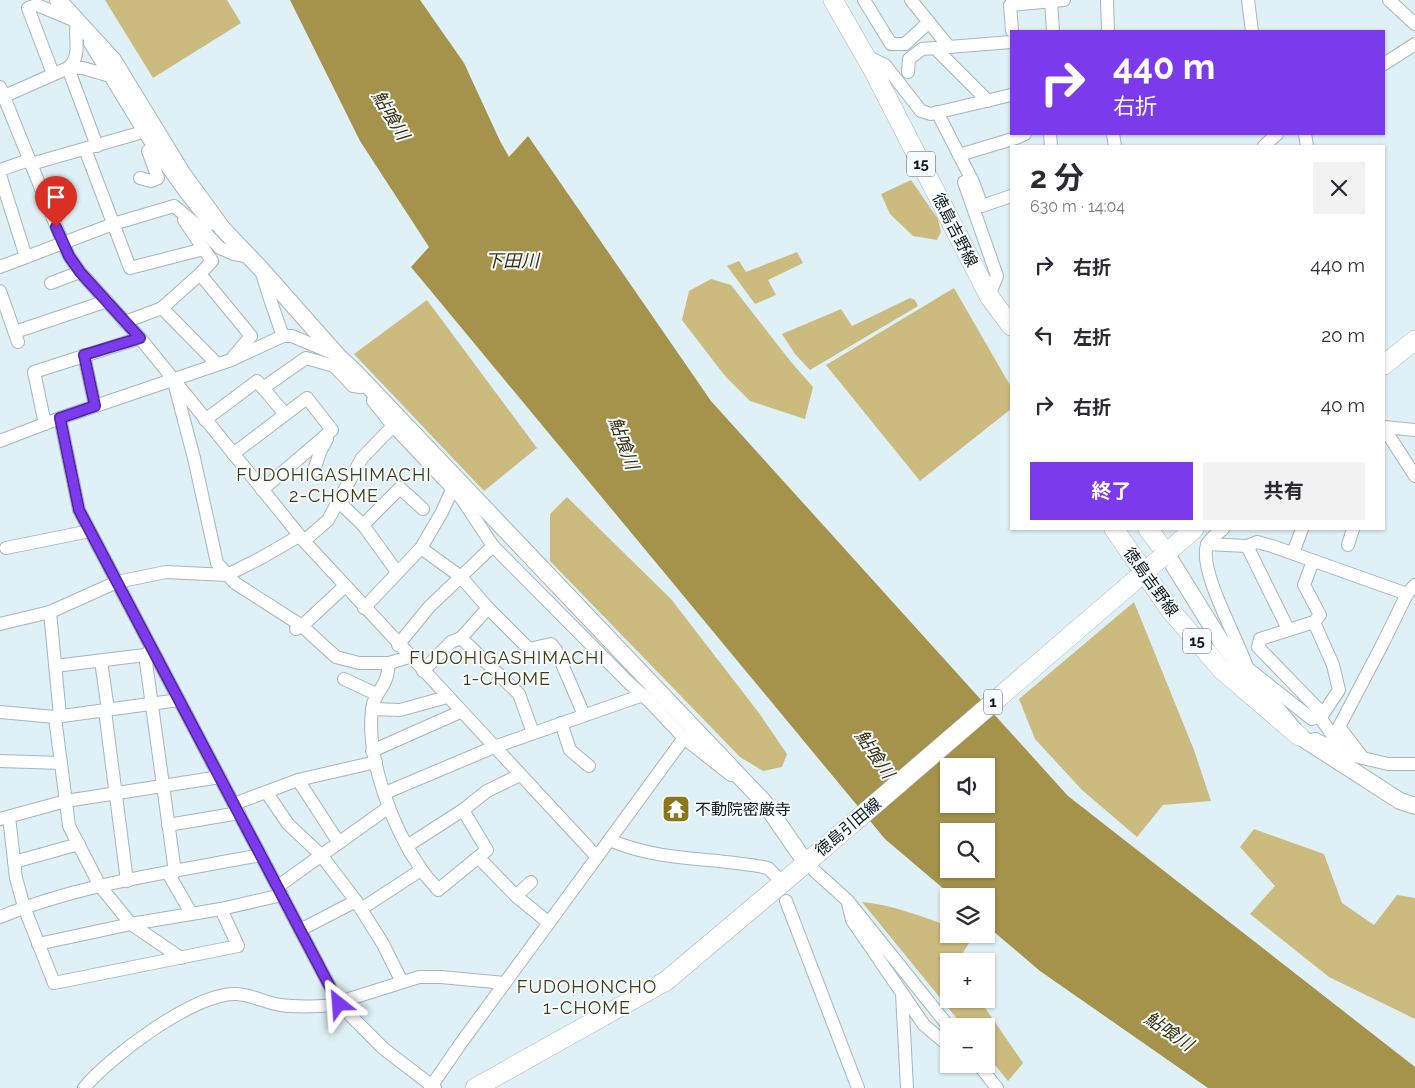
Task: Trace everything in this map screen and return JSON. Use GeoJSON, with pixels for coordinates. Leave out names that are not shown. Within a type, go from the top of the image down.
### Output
{"type":"FeatureCollection","features":[{"type":"Feature","properties":{"kind":"main road","name":"徳島吉野線"},"geometry":{"type":"LineString","coordinates":[[838,5],[989,296],[1010,325]]}},
{"type":"Feature","properties":{"kind":"main road"},"geometry":{"type":"LineString","coordinates":[[1385,364],[1415,340]]}},
{"type":"Feature","properties":{"kind":"main road","name":"徳島吉野線"},"geometry":{"type":"LineString","coordinates":[[1115,530],[1171,611],[1222,670],[1299,736]]}},
{"type":"Feature","properties":{"kind":"main road","name":"徳島吉野線"},"geometry":{"type":"LineString","coordinates":[[1149,530],[1164,555]]}},
{"type":"Feature","properties":{"kind":"main road","name":"徳島引田線"},"geometry":{"type":"LineString","coordinates":[[475,1088],[666,981],[825,847],[1193,530]]}},
{"type":"Feature","properties":{"kind":"street"},"geometry":{"type":"LineString","coordinates":[[48,0],[72,20],[113,60],[175,171]]}},
{"type":"Feature","properties":{"kind":"street"},"geometry":{"type":"LineString","coordinates":[[58,0],[132,111],[175,171],[222,228],[256,263],[338,356],[764,802],[806,863],[848,901],[942,1018]]}},
{"type":"Feature","properties":{"kind":"street"},"geometry":{"type":"LineString","coordinates":[[864,0],[891,44],[905,44],[929,22]]}},
{"type":"Feature","properties":{"kind":"street"},"geometry":{"type":"LineString","coordinates":[[911,0],[949,47]]}},
{"type":"Feature","properties":{"kind":"street"},"geometry":{"type":"LineString","coordinates":[[1107,0],[1108,30]]}},
{"type":"Feature","properties":{"kind":"street"},"geometry":{"type":"LineString","coordinates":[[1248,0],[1252,30]]}},
{"type":"Feature","properties":{"kind":"street"},"geometry":{"type":"LineString","coordinates":[[1389,0],[1415,24]]}},
{"type":"Feature","properties":{"kind":"street"},"geometry":{"type":"LineString","coordinates":[[1012,30],[1010,5],[1049,1],[1053,30]]}},
{"type":"Feature","properties":{"kind":"street"},"geometry":{"type":"LineString","coordinates":[[53,74],[28,8],[37,5],[72,20]]}},
{"type":"Feature","properties":{"kind":"street"},"geometry":{"type":"LineString","coordinates":[[72,20],[77,49],[74,63],[68,68],[1,94],[69,256],[80,272],[140,338],[301,539],[597,857]]}},
{"type":"Feature","properties":{"kind":"street"},"geometry":{"type":"LineString","coordinates":[[908,72],[909,59],[922,49],[1010,42]]}},
{"type":"Feature","properties":{"kind":"street"},"geometry":{"type":"LineString","coordinates":[[1385,63],[1415,44]]}},
{"type":"Feature","properties":{"kind":"street"},"geometry":{"type":"LineString","coordinates":[[935,48],[988,100]]}},
{"type":"Feature","properties":{"kind":"street"},"geometry":{"type":"LineString","coordinates":[[864,55],[885,65],[922,111],[931,114],[1010,95]]}},
{"type":"Feature","properties":{"kind":"street"},"geometry":{"type":"LineString","coordinates":[[68,68],[83,68],[110,76]]}},
{"type":"Feature","properties":{"kind":"street"},"geometry":{"type":"LineString","coordinates":[[68,68],[113,224],[130,268],[204,249]]}},
{"type":"Feature","properties":{"kind":"street"},"geometry":{"type":"LineString","coordinates":[[132,111],[136,134],[148,151],[158,178],[151,181],[140,178]]}},
{"type":"Feature","properties":{"kind":"street"},"geometry":{"type":"LineString","coordinates":[[937,112],[972,180],[982,206],[1010,196]]}},
{"type":"Feature","properties":{"kind":"street"},"geometry":{"type":"LineString","coordinates":[[0,170],[91,148],[136,134]]}},
{"type":"Feature","properties":{"kind":"street"},"geometry":{"type":"LineString","coordinates":[[1265,145],[1276,135]]}},
{"type":"Feature","properties":{"kind":"street"},"geometry":{"type":"LineString","coordinates":[[959,155],[1020,139]]}},
{"type":"Feature","properties":{"kind":"street"},"geometry":{"type":"LineString","coordinates":[[148,151],[175,171]]}},
{"type":"Feature","properties":{"kind":"street"},"geometry":{"type":"LineString","coordinates":[[0,174],[26,257]]}},
{"type":"Feature","properties":{"kind":"street"},"geometry":{"type":"LineString","coordinates":[[972,180],[964,182],[998,276],[989,296]]}},
{"type":"Feature","properties":{"kind":"street"},"geometry":{"type":"LineString","coordinates":[[0,267],[113,224],[174,206]]}},
{"type":"Feature","properties":{"kind":"street"},"geometry":{"type":"LineString","coordinates":[[174,206],[203,230],[220,248],[256,263],[276,314],[282,336]]}},
{"type":"Feature","properties":{"kind":"street"},"geometry":{"type":"LineString","coordinates":[[125,322],[162,308],[200,274],[212,260],[174,206]]}},
{"type":"Feature","properties":{"kind":"street"},"geometry":{"type":"LineString","coordinates":[[51,283],[80,272]]}},
{"type":"Feature","properties":{"kind":"street"},"geometry":{"type":"LineString","coordinates":[[200,274],[251,336],[231,360]]}},
{"type":"Feature","properties":{"kind":"street"},"geometry":{"type":"LineString","coordinates":[[0,291],[4,316],[17,337],[107,301]]}},
{"type":"Feature","properties":{"kind":"street"},"geometry":{"type":"LineString","coordinates":[[162,308],[217,364]]}},
{"type":"Feature","properties":{"kind":"street"},"geometry":{"type":"LineString","coordinates":[[0,441],[60,418],[231,360],[282,336],[292,336],[338,356]]}},
{"type":"Feature","properties":{"kind":"street"},"geometry":{"type":"LineString","coordinates":[[45,424],[34,372],[140,338]]}},
{"type":"Feature","properties":{"kind":"street"},"geometry":{"type":"LineString","coordinates":[[84,355],[95,406]]}},
{"type":"Feature","properties":{"kind":"street"},"geometry":{"type":"LineString","coordinates":[[263,388],[306,358],[334,366],[353,386],[361,387]]}},
{"type":"Feature","properties":{"kind":"street"},"geometry":{"type":"LineString","coordinates":[[354,371],[361,387],[393,426],[462,499],[492,546],[684,738],[764,802]]}},
{"type":"Feature","properties":{"kind":"street"},"geometry":{"type":"LineString","coordinates":[[173,380],[194,458],[217,563],[227,575],[235,583],[336,657],[359,663],[389,664],[409,657]]}},
{"type":"Feature","properties":{"kind":"street"},"geometry":{"type":"LineString","coordinates":[[205,420],[257,381],[285,414]]}},
{"type":"Feature","properties":{"kind":"street"},"geometry":{"type":"LineString","coordinates":[[233,454],[307,398],[332,430]]}},
{"type":"Feature","properties":{"kind":"street"},"geometry":{"type":"LineString","coordinates":[[60,418],[79,510],[117,582],[148,652],[179,700],[339,1004],[384,1050],[432,1087],[505,983],[684,738]]}},
{"type":"Feature","properties":{"kind":"street"},"geometry":{"type":"LineString","coordinates":[[0,624],[50,612],[117,582],[166,572],[227,575],[301,539],[328,520],[362,458],[393,426]]}},
{"type":"Feature","properties":{"kind":"street"},"geometry":{"type":"LineString","coordinates":[[1385,427],[1415,430]]}},
{"type":"Feature","properties":{"kind":"street"},"geometry":{"type":"LineString","coordinates":[[1385,429],[1415,476]]}},
{"type":"Feature","properties":{"kind":"street"},"geometry":{"type":"LineString","coordinates":[[314,471],[320,452],[332,430]]}},
{"type":"Feature","properties":{"kind":"street"},"geometry":{"type":"LineString","coordinates":[[262,490],[332,430]]}},
{"type":"Feature","properties":{"kind":"street"},"geometry":{"type":"LineString","coordinates":[[363,525],[400,488],[423,508]]}},
{"type":"Feature","properties":{"kind":"street"},"geometry":{"type":"LineString","coordinates":[[364,608],[420,548],[442,512],[452,490]]}},
{"type":"Feature","properties":{"kind":"street"},"geometry":{"type":"LineString","coordinates":[[339,502],[363,525],[397,572]]}},
{"type":"Feature","properties":{"kind":"street"},"geometry":{"type":"LineString","coordinates":[[1222,530],[1207,544],[1205,559],[1222,609],[1246,660],[1250,673],[1312,719],[1321,715],[1339,690],[1333,665],[1314,622]]}},
{"type":"Feature","properties":{"kind":"street"},"geometry":{"type":"LineString","coordinates":[[1293,553],[1302,530]]}},
{"type":"Feature","properties":{"kind":"street"},"geometry":{"type":"LineString","coordinates":[[1348,545],[1353,530]]}},
{"type":"Feature","properties":{"kind":"street"},"geometry":{"type":"LineString","coordinates":[[6,548],[90,531]]}},
{"type":"Feature","properties":{"kind":"street"},"geometry":{"type":"LineString","coordinates":[[1207,544],[1247,546],[1257,542],[1313,561],[1411,589],[1339,727],[1363,758]]}},
{"type":"Feature","properties":{"kind":"street"},"geometry":{"type":"LineString","coordinates":[[398,645],[429,608],[492,546]]}},
{"type":"Feature","properties":{"kind":"street"},"geometry":{"type":"LineString","coordinates":[[1247,546],[1288,629]]}},
{"type":"Feature","properties":{"kind":"street"},"geometry":{"type":"LineString","coordinates":[[420,548],[461,577],[488,608],[529,649],[551,644],[556,650],[584,715]]}},
{"type":"Feature","properties":{"kind":"street"},"geometry":{"type":"LineString","coordinates":[[1164,555],[1222,643],[1250,673],[1299,736],[1400,800],[1415,806]]}},
{"type":"Feature","properties":{"kind":"street"},"geometry":{"type":"LineString","coordinates":[[1313,561],[1304,585],[1320,615],[1314,622],[1260,639],[1258,647],[1321,715],[1346,754]]}},
{"type":"Feature","properties":{"kind":"street"},"geometry":{"type":"LineString","coordinates":[[298,628],[345,586]]}},
{"type":"Feature","properties":{"kind":"street"},"geometry":{"type":"LineString","coordinates":[[422,671],[451,642],[461,638],[488,608]]}},
{"type":"Feature","properties":{"kind":"street"},"geometry":{"type":"LineString","coordinates":[[50,612],[61,763],[69,826],[100,886],[131,924],[181,958]]}},
{"type":"Feature","properties":{"kind":"street"},"geometry":{"type":"LineString","coordinates":[[461,638],[519,694],[533,733]]}},
{"type":"Feature","properties":{"kind":"street"},"geometry":{"type":"LineString","coordinates":[[55,666],[101,661],[148,652]]}},
{"type":"Feature","properties":{"kind":"street"},"geometry":{"type":"LineString","coordinates":[[148,652],[151,705],[163,785],[172,873],[191,912]]}},
{"type":"Feature","properties":{"kind":"street"},"geometry":{"type":"LineString","coordinates":[[101,661],[127,881]]}},
{"type":"Feature","properties":{"kind":"street"},"geometry":{"type":"LineString","coordinates":[[389,664],[387,678],[376,694],[372,709],[374,756],[389,807],[407,846],[421,870],[438,890],[487,850],[462,810]]}},
{"type":"Feature","properties":{"kind":"street"},"geometry":{"type":"LineString","coordinates":[[344,679],[376,694]]}},
{"type":"Feature","properties":{"kind":"street"},"geometry":{"type":"LineString","coordinates":[[384,793],[494,747],[643,695]]}},
{"type":"Feature","properties":{"kind":"street"},"geometry":{"type":"LineString","coordinates":[[372,709],[400,710],[447,697]]}},
{"type":"Feature","properties":{"kind":"street"},"geometry":{"type":"LineString","coordinates":[[0,712],[58,717],[179,700]]}},
{"type":"Feature","properties":{"kind":"street"},"geometry":{"type":"LineString","coordinates":[[168,825],[236,809],[266,793],[298,780],[374,756],[460,712]]}},
{"type":"Feature","properties":{"kind":"street"},"geometry":{"type":"LineString","coordinates":[[561,723],[570,750],[589,766]]}},
{"type":"Feature","properties":{"kind":"street"},"geometry":{"type":"LineString","coordinates":[[1299,736],[1312,737],[1346,754],[1388,764],[1415,764]]}},
{"type":"Feature","properties":{"kind":"street"},"geometry":{"type":"LineString","coordinates":[[0,761],[61,763]]}},
{"type":"Feature","properties":{"kind":"street"},"geometry":{"type":"LineString","coordinates":[[407,846],[487,791],[520,775]]}},
{"type":"Feature","properties":{"kind":"street"},"geometry":{"type":"LineString","coordinates":[[220,777],[66,801],[5,818],[16,878],[24,907],[54,983],[238,946],[221,908]]}},
{"type":"Feature","properties":{"kind":"street"},"geometry":{"type":"LineString","coordinates":[[298,780],[339,843]]}},
{"type":"Feature","properties":{"kind":"street"},"geometry":{"type":"LineString","coordinates":[[266,793],[288,824],[321,855],[358,905],[383,944],[402,982]]}},
{"type":"Feature","properties":{"kind":"street"},"geometry":{"type":"LineString","coordinates":[[38,944],[191,912],[221,908],[279,891],[321,855],[389,807]]}},
{"type":"Feature","properties":{"kind":"street"},"geometry":{"type":"LineString","coordinates":[[610,840],[627,848],[768,868],[777,877]]}},
{"type":"Feature","properties":{"kind":"street"},"geometry":{"type":"LineString","coordinates":[[14,862],[78,844]]}},
{"type":"Feature","properties":{"kind":"street"},"geometry":{"type":"LineString","coordinates":[[0,917],[24,907],[100,886],[260,855]]}},
{"type":"Feature","properties":{"kind":"street"},"geometry":{"type":"LineString","coordinates":[[478,857],[516,896],[549,923]]}},
{"type":"Feature","properties":{"kind":"street"},"geometry":{"type":"LineString","coordinates":[[300,930],[358,905],[421,870]]}},
{"type":"Feature","properties":{"kind":"street"},"geometry":{"type":"LineString","coordinates":[[516,896],[531,882]]}},
{"type":"Feature","properties":{"kind":"street"},"geometry":{"type":"LineString","coordinates":[[786,901],[858,1088]]}},
{"type":"Feature","properties":{"kind":"street"},"geometry":{"type":"LineString","coordinates":[[848,901],[852,920],[924,1025],[940,1038]]}},
{"type":"Feature","properties":{"kind":"street"},"geometry":{"type":"LineString","coordinates":[[84,1088],[102,1068],[143,1036],[206,1000],[219,996],[236,994],[251,996],[281,1005],[339,1004],[419,977],[441,977],[505,983]]}},
{"type":"Feature","properties":{"kind":"street"},"geometry":{"type":"LineString","coordinates":[[902,993],[907,1088]]}},
{"type":"Feature","properties":{"kind":"street"},"geometry":{"type":"LineString","coordinates":[[985,1073],[997,1088]]}},
{"type":"Feature","properties":{"kind":"shaded area"},"geometry":{"type":"Polygon","coordinates":[[[105,0],[227,0],[241,23],[153,78],[105,0]]]}},
{"type":"Feature","properties":{"kind":"shaded area"},"geometry":{"type":"Polygon","coordinates":[[[911,180],[938,219],[941,232],[937,240],[913,236],[890,214],[881,194],[911,180]]]}},
{"type":"Feature","properties":{"kind":"shaded area"},"geometry":{"type":"Polygon","coordinates":[[[797,252],[803,263],[768,280],[776,295],[755,304],[727,266],[739,261],[746,272],[797,252]]]}},
{"type":"Feature","properties":{"kind":"shaded area"},"geometry":{"type":"Polygon","coordinates":[[[711,279],[731,285],[813,387],[805,419],[750,401],[725,376],[682,320],[689,291],[711,279]]]}},
{"type":"Feature","properties":{"kind":"shaded area"},"geometry":{"type":"Polygon","coordinates":[[[954,288],[1010,385],[1010,410],[920,481],[826,365],[954,288]]]}},
{"type":"Feature","properties":{"kind":"shaded area"},"geometry":{"type":"Polygon","coordinates":[[[910,298],[915,300],[918,306],[810,370],[795,354],[782,334],[841,309],[852,326],[910,298]]]}},
{"type":"Feature","properties":{"kind":"shaded area"},"geometry":{"type":"Polygon","coordinates":[[[427,300],[537,448],[484,491],[354,354],[427,300]]]}},
{"type":"Feature","properties":{"kind":"shaded area"},"geometry":{"type":"Polygon","coordinates":[[[567,497],[671,599],[759,713],[787,754],[782,767],[763,771],[740,757],[550,561],[550,514],[567,497]]]}},
{"type":"Feature","properties":{"kind":"shaded area"},"geometry":{"type":"Polygon","coordinates":[[[1134,602],[1194,750],[1211,801],[1163,805],[1137,837],[1082,790],[1035,739],[1019,699],[1134,602]]]}},
{"type":"Feature","properties":{"kind":"shaded area"},"geometry":{"type":"Polygon","coordinates":[[[1254,829],[1324,854],[1342,903],[1374,925],[1397,895],[1415,898],[1415,1019],[1329,977],[1250,914],[1275,886],[1240,847],[1254,829]]]}},
{"type":"Feature","properties":{"kind":"shaded area"},"geometry":{"type":"Polygon","coordinates":[[[862,902],[896,908],[940,923],[940,943],[969,943],[963,953],[940,953],[940,998],[862,902]]]}},
{"type":"Feature","properties":{"kind":"shaded area"},"geometry":{"type":"Polygon","coordinates":[[[948,1008],[985,1008],[992,1018],[956,1018],[948,1008]]]}},
{"type":"Feature","properties":{"kind":"shaded area"},"geometry":{"type":"Polygon","coordinates":[[[995,1022],[1023,1063],[1008,1081],[995,1065],[995,1022]]]}},
{"type":"Feature","properties":{"kind":"water","name":"下田川"},"geometry":{"type":"Polygon","coordinates":[[[290,0],[420,0],[464,63],[509,157],[528,136],[711,401],[1068,796],[1415,1067],[1415,1088],[1208,1088],[1040,971],[995,933],[995,888],[943,888],[885,839],[411,267],[429,247],[360,141],[290,0]]]}},
{"type":"Feature","properties":{"kind":"place","name":"不動院密厳寺"},"geometry":{"type":"Point","coordinates":[676,809]}},
{"type":"Feature","properties":{"kind":"district","name":"FUDOHIGASHIMACHI 2-CHOME"},"geometry":{"type":"Point","coordinates":[334,484]}},
{"type":"Feature","properties":{"kind":"district","name":"FUDOHIGASHIMACHI 1-CHOME"},"geometry":{"type":"Point","coordinates":[507,668]}},
{"type":"Feature","properties":{"kind":"district","name":"FUDOHONCHO 1-CHOME"},"geometry":{"type":"Point","coordinates":[587,996]}},
{"type":"Feature","properties":{"kind":"route"},"geometry":{"type":"LineString","coordinates":[[56,227],[69,256],[80,272],[140,338],[84,355],[95,406],[60,418],[79,510],[339,1004]]}},
{"type":"Feature","properties":{"kind":"water label","name":"鮎喰川"},"geometry":{"type":"Point","coordinates":[391,115]}},
{"type":"Feature","properties":{"kind":"water label","name":"鮎喰川"},"geometry":{"type":"Point","coordinates":[624,443]}},
{"type":"Feature","properties":{"kind":"water label","name":"鮎喰川"},"geometry":{"type":"Point","coordinates":[875,754]}},
{"type":"Feature","properties":{"kind":"water label","name":"鮎喰川"},"geometry":{"type":"Point","coordinates":[1169,1031]}}]}
